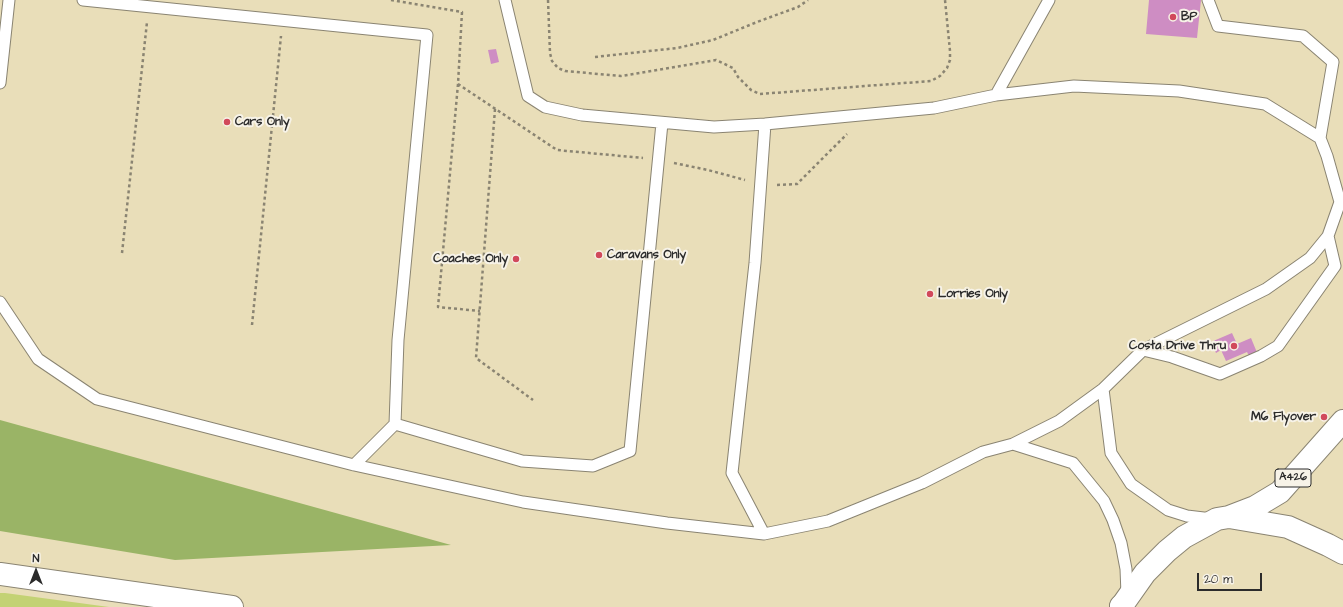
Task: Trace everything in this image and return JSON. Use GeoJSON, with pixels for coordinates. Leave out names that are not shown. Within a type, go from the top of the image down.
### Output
{"type":"FeatureCollection","features":[{"type":"Feature","properties":{"kind":"highway","name":"A426"},"geometry":{"type":"LineString","coordinates":[[1223,518],[1255,507],[1280,492],[1343,421]]}},
{"type":"Feature","properties":{"kind":"highway"},"geometry":{"type":"LineString","coordinates":[[1123,604],[1145,573],[1167,551],[1184,537],[1223,518],[1288,527],[1328,544],[1343,553]]}},
{"type":"Feature","properties":{"kind":"highway"},"geometry":{"type":"LineString","coordinates":[[0,574],[232,607]]}},
{"type":"Feature","properties":{"kind":"lane"},"geometry":{"type":"LineString","coordinates":[[0,83],[9,0]]}},
{"type":"Feature","properties":{"kind":"lane"},"geometry":{"type":"LineString","coordinates":[[83,0],[427,36],[399,332],[395,424],[354,465]]}},
{"type":"Feature","properties":{"kind":"lane"},"geometry":{"type":"LineString","coordinates":[[505,0],[528,96],[545,107],[582,115],[714,127],[764,124],[934,108],[996,95],[1074,86],[1179,91],[1265,104],[1320,138]]}},
{"type":"Feature","properties":{"kind":"lane"},"geometry":{"type":"LineString","coordinates":[[996,95],[1049,0]]}},
{"type":"Feature","properties":{"kind":"lane"},"geometry":{"type":"LineString","coordinates":[[0,302],[38,359],[96,399],[354,465],[523,502],[667,523],[764,534],[828,521],[922,483],[983,452],[1013,444],[1059,421],[1103,389],[1143,350],[1266,288],[1310,258],[1328,236],[1342,198],[1328,156],[1320,138],[1333,62],[1302,36],[1218,26],[1208,0]]}},
{"type":"Feature","properties":{"kind":"lane"},"geometry":{"type":"LineString","coordinates":[[395,424],[522,462],[593,466],[630,451],[662,123]]}},
{"type":"Feature","properties":{"kind":"lane"},"geometry":{"type":"LineString","coordinates":[[764,124],[754,271],[732,473],[764,534]]}},
{"type":"Feature","properties":{"kind":"lane"},"geometry":{"type":"LineString","coordinates":[[1143,350],[1220,374],[1278,346],[1335,266],[1328,236]]}},
{"type":"Feature","properties":{"kind":"lane"},"geometry":{"type":"LineString","coordinates":[[1103,389],[1111,454],[1131,484],[1168,510],[1186,516],[1223,518]]}},
{"type":"Feature","properties":{"kind":"lane"},"geometry":{"type":"LineString","coordinates":[[1013,444],[1073,463],[1104,501],[1114,520],[1121,543],[1126,568],[1123,604]]}},
{"type":"Feature","properties":{"kind":"path"},"geometry":{"type":"LineString","coordinates":[[548,0],[550,53],[552,61],[558,68],[565,71],[621,76],[716,60],[733,68],[738,77],[751,90],[760,94],[931,81],[940,76],[947,68],[950,60],[945,0]]}},
{"type":"Feature","properties":{"kind":"path"},"geometry":{"type":"LineString","coordinates":[[595,57],[678,48],[713,40],[756,22],[798,8],[808,0]]}},
{"type":"Feature","properties":{"kind":"path"},"geometry":{"type":"LineString","coordinates":[[122,252],[140,72],[149,7]]}},
{"type":"Feature","properties":{"kind":"path"},"geometry":{"type":"LineString","coordinates":[[252,325],[283,20]]}},
{"type":"Feature","properties":{"kind":"path"},"geometry":{"type":"LineString","coordinates":[[458,84],[438,308],[480,312]]}},
{"type":"Feature","properties":{"kind":"path"},"geometry":{"type":"LineString","coordinates":[[495,109],[476,358],[533,400]]}},
{"type":"Feature","properties":{"kind":"green space"},"geometry":{"type":"Polygon","coordinates":[[[0,420],[451,545],[175,560],[0,531],[0,420]]]}},
{"type":"Feature","properties":{"kind":"green space"},"geometry":{"type":"Polygon","coordinates":[[[0,593],[5,593],[109,607],[0,607],[0,593]]]}},
{"type":"Feature","properties":{"kind":"building","name":"BP"},"geometry":{"type":"Polygon","coordinates":[[[1149,0],[1201,0],[1197,38],[1146,34],[1149,0]]]}},
{"type":"Feature","properties":{"kind":"building"},"geometry":{"type":"Polygon","coordinates":[[[496,49],[499,62],[491,64],[488,50],[496,49]]]}},
{"type":"Feature","properties":{"kind":"building","name":"Costa Drive Thru"},"geometry":{"type":"Polygon","coordinates":[[[1232,333],[1237,344],[1251,338],[1258,355],[1250,358],[1247,352],[1226,361],[1221,350],[1216,353],[1211,342],[1232,333]]]}},
{"type":"Feature","properties":{"kind":"place","name":"BP"},"geometry":{"type":"Point","coordinates":[1173,17]}},
{"type":"Feature","properties":{"kind":"place","name":"Cars Only"},"geometry":{"type":"Point","coordinates":[227,122]}},
{"type":"Feature","properties":{"kind":"place","name":"Caravans Only"},"geometry":{"type":"Point","coordinates":[599,255]}},
{"type":"Feature","properties":{"kind":"place","name":"Coaches Only"},"geometry":{"type":"Point","coordinates":[516,259]}},
{"type":"Feature","properties":{"kind":"place","name":"Lorries Only"},"geometry":{"type":"Point","coordinates":[930,294]}},
{"type":"Feature","properties":{"kind":"place","name":"Costa Drive Thru"},"geometry":{"type":"Point","coordinates":[1234,346]}},
{"type":"Feature","properties":{"kind":"place","name":"M6 Flyover"},"geometry":{"type":"Point","coordinates":[1324,417]}}]}
